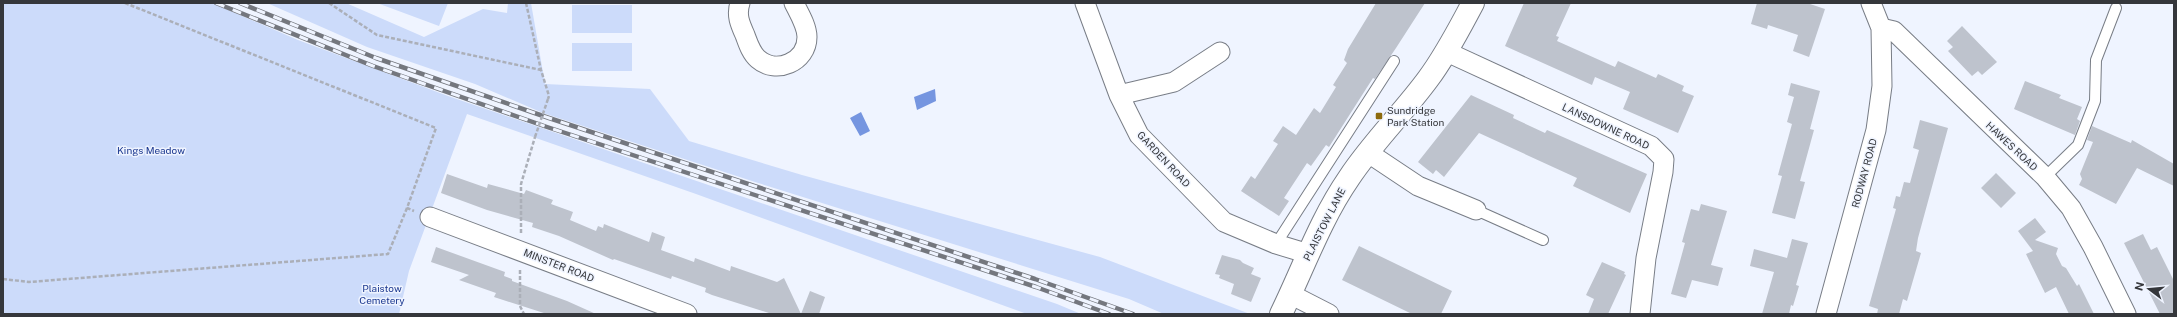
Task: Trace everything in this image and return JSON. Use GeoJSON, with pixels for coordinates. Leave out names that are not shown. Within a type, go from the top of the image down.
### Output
{"type":"FeatureCollection","features":[{"type":"Feature","properties":{"kind":"street"},"geometry":{"type":"LineString","coordinates":[[740,3],[738,18],[752,51],[757,59],[775,67],[784,66],[794,62],[805,47],[807,38],[805,28],[794,3]]}},
{"type":"Feature","properties":{"kind":"street","name":"GARDEN ROAD"},"geometry":{"type":"LineString","coordinates":[[1085,3],[1119,94],[1139,135],[1224,222],[1276,244],[1308,254]]}},
{"type":"Feature","properties":{"kind":"street","name":"PLAISTOW LANE"},"geometry":{"type":"LineString","coordinates":[[1281,314],[1332,205],[1367,152],[1413,99],[1447,52],[1473,3]]}},
{"type":"Feature","properties":{"kind":"street"},"geometry":{"type":"LineString","coordinates":[[1871,3],[1881,28]]}},
{"type":"Feature","properties":{"kind":"street","name":"HAWES ROAD"},"geometry":{"type":"LineString","coordinates":[[1881,28],[1894,30],[2045,177],[2072,208],[2094,247],[2126,314]]}},
{"type":"Feature","properties":{"kind":"street","name":"RODWAY ROAD"},"geometry":{"type":"LineString","coordinates":[[1826,314],[1876,130],[1882,86],[1881,28]]}},
{"type":"Feature","properties":{"kind":"street"},"geometry":{"type":"LineString","coordinates":[[1119,94],[1174,82],[1220,52]]}},
{"type":"Feature","properties":{"kind":"street","name":"LANSDOWNE ROAD"},"geometry":{"type":"LineString","coordinates":[[1447,52],[1651,146],[1664,159],[1663,172],[1646,258],[1640,314]]}},
{"type":"Feature","properties":{"kind":"street"},"geometry":{"type":"LineString","coordinates":[[1367,152],[1418,186],[1476,210]]}},
{"type":"Feature","properties":{"kind":"street","name":"MINSTER ROAD"},"geometry":{"type":"LineString","coordinates":[[430,217],[687,314]]}},
{"type":"Feature","properties":{"kind":"street"},"geometry":{"type":"LineString","coordinates":[[1290,294],[1329,314]]}},
{"type":"Feature","properties":{"kind":"lane"},"geometry":{"type":"LineString","coordinates":[[2045,177],[2078,145],[2095,101],[2096,60],[2116,8]]}},
{"type":"Feature","properties":{"kind":"lane"},"geometry":{"type":"LineString","coordinates":[[1276,244],[1394,60]]}},
{"type":"Feature","properties":{"kind":"lane"},"geometry":{"type":"LineString","coordinates":[[1476,210],[1543,240]]}},
{"type":"Feature","properties":{"kind":"path"},"geometry":{"type":"LineString","coordinates":[[3,279],[29,282],[388,254],[407,208],[436,128],[125,3]]}},
{"type":"Feature","properties":{"kind":"path"},"geometry":{"type":"LineString","coordinates":[[329,3],[377,35],[541,70]]}},
{"type":"Feature","properties":{"kind":"path"},"geometry":{"type":"LineString","coordinates":[[524,314],[520,306],[521,184],[549,96],[541,70],[526,3]]}},
{"type":"Feature","properties":{"kind":"path"},"geometry":{"type":"LineString","coordinates":[[407,208],[430,217]]}},
{"type":"Feature","properties":{"kind":"green space","name":"Kings Meadow"},"geometry":{"type":"Polygon","coordinates":[[[3,3],[212,3],[298,40],[448,96],[1057,304],[1081,314],[1027,314],[696,194],[467,114],[409,271],[399,314],[3,314],[3,3]]]}},
{"type":"Feature","properties":{"kind":"green space"},"geometry":{"type":"Polygon","coordinates":[[[267,3],[346,3],[424,37],[483,9],[507,13],[508,3],[531,3],[545,84],[650,89],[689,141],[802,175],[1100,257],[1250,314],[1164,314],[1129,299],[755,182],[543,113],[475,84],[367,47],[267,3]]]}},
{"type":"Feature","properties":{"kind":"green space"},"geometry":{"type":"Polygon","coordinates":[[[377,3],[448,3],[439,26],[377,3]]]}},
{"type":"Feature","properties":{"kind":"green space"},"geometry":{"type":"Polygon","coordinates":[[[572,5],[632,5],[632,33],[572,33],[572,5]]]}},
{"type":"Feature","properties":{"kind":"green space"},"geometry":{"type":"Polygon","coordinates":[[[572,43],[632,43],[632,71],[572,71],[572,43]]]}},
{"type":"Feature","properties":{"kind":"water"},"geometry":{"type":"Polygon","coordinates":[[[935,89],[936,101],[917,110],[914,97],[935,89]]]}},
{"type":"Feature","properties":{"kind":"water"},"geometry":{"type":"Polygon","coordinates":[[[861,112],[870,131],[860,136],[850,118],[861,112]]]}},
{"type":"Feature","properties":{"kind":"building"},"geometry":{"type":"Polygon","coordinates":[[[1376,3],[1425,3],[1375,79],[1373,78],[1329,147],[1326,145],[1311,166],[1307,163],[1284,198],[1289,201],[1279,216],[1241,191],[1251,176],[1255,179],[1278,144],[1273,141],[1283,126],[1296,135],[1314,108],[1320,113],[1336,87],[1333,85],[1347,63],[1344,60],[1348,49],[1376,3]]]}},
{"type":"Feature","properties":{"kind":"building"},"geometry":{"type":"Polygon","coordinates":[[[1524,3],[1571,3],[1556,36],[1559,37],[1557,41],[1615,67],[1618,61],[1656,78],[1658,74],[1684,86],[1682,91],[1694,96],[1678,133],[1623,109],[1630,92],[1595,77],[1592,85],[1505,46],[1524,3]]]}},
{"type":"Feature","properties":{"kind":"building"},"geometry":{"type":"Polygon","coordinates":[[[1757,3],[1807,3],[1825,9],[1809,57],[1793,51],[1798,35],[1768,25],[1767,29],[1751,24],[1757,3]]]}},
{"type":"Feature","properties":{"kind":"building"},"geometry":{"type":"Polygon","coordinates":[[[1962,26],[1997,62],[1982,75],[1978,71],[1972,76],[1948,51],[1953,47],[1947,41],[1962,26]]]}},
{"type":"Feature","properties":{"kind":"building"},"geometry":{"type":"Polygon","coordinates":[[[2025,81],[2061,95],[2059,98],[2082,107],[2077,119],[2080,121],[2075,135],[2014,109],[2025,81]]]}},
{"type":"Feature","properties":{"kind":"building"},"geometry":{"type":"Polygon","coordinates":[[[1791,83],[1820,91],[1810,129],[1814,130],[1800,181],[1805,182],[1795,219],[1772,213],[1782,176],[1778,175],[1792,124],[1787,122],[1794,97],[1788,95],[1791,83]]]}},
{"type":"Feature","properties":{"kind":"building"},"geometry":{"type":"Polygon","coordinates":[[[1471,95],[1514,115],[1513,118],[1545,133],[1547,130],[1647,174],[1630,213],[1573,186],[1577,178],[1479,133],[1444,177],[1436,170],[1433,174],[1418,162],[1471,95]]]}},
{"type":"Feature","properties":{"kind":"building"},"geometry":{"type":"Polygon","coordinates":[[[1920,120],[1948,128],[1918,238],[1916,251],[1921,253],[1907,301],[1903,299],[1899,314],[1877,314],[1878,309],[1869,306],[1896,209],[1893,208],[1896,196],[1900,197],[1904,182],[1910,183],[1919,150],[1913,148],[1920,120]]]}},
{"type":"Feature","properties":{"kind":"building"},"geometry":{"type":"Polygon","coordinates":[[[2092,126],[2131,143],[2132,140],[2174,164],[2174,186],[2137,168],[2116,204],[2079,185],[2082,179],[2080,174],[2093,142],[2087,140],[2092,126]]]}},
{"type":"Feature","properties":{"kind":"building"},"geometry":{"type":"Polygon","coordinates":[[[1996,173],[2016,193],[2001,208],[1981,188],[1996,173]]]}},
{"type":"Feature","properties":{"kind":"building"},"geometry":{"type":"Polygon","coordinates":[[[447,174],[487,188],[488,184],[524,194],[526,190],[553,200],[551,204],[573,212],[570,220],[596,231],[598,226],[603,228],[604,224],[649,242],[652,232],[665,237],[661,250],[694,262],[695,258],[730,271],[731,266],[777,282],[784,278],[801,314],[772,314],[712,295],[705,292],[706,288],[672,276],[671,279],[614,259],[613,260],[559,236],[532,227],[533,223],[487,210],[441,193],[447,174]]]}},
{"type":"Feature","properties":{"kind":"building"},"geometry":{"type":"Polygon","coordinates":[[[1701,204],[1727,211],[1711,265],[1723,268],[1718,286],[1692,280],[1686,298],[1671,294],[1685,243],[1682,242],[1691,209],[1699,211],[1701,204]]]}},
{"type":"Feature","properties":{"kind":"building"},"geometry":{"type":"Polygon","coordinates":[[[2035,218],[2046,232],[2035,240],[2058,248],[2056,254],[2062,266],[2066,268],[2077,286],[2079,284],[2094,314],[2069,314],[2056,287],[2045,293],[2026,254],[2033,251],[2018,231],[2035,218]]]}},
{"type":"Feature","properties":{"kind":"building"},"geometry":{"type":"Polygon","coordinates":[[[2143,234],[2151,250],[2157,247],[2174,281],[2174,314],[2160,314],[2124,243],[2143,234]]]}},
{"type":"Feature","properties":{"kind":"building"},"geometry":{"type":"Polygon","coordinates":[[[1792,239],[1808,243],[1796,285],[1799,286],[1793,306],[1791,305],[1789,314],[1762,314],[1774,272],[1750,266],[1754,249],[1787,258],[1792,239]]]}},
{"type":"Feature","properties":{"kind":"building"},"geometry":{"type":"Polygon","coordinates":[[[1359,246],[1452,291],[1441,314],[1412,314],[1342,280],[1359,246]]]}},
{"type":"Feature","properties":{"kind":"building"},"geometry":{"type":"Polygon","coordinates":[[[436,247],[505,272],[504,276],[512,279],[512,281],[567,301],[596,314],[547,314],[494,297],[496,293],[459,280],[469,275],[431,262],[436,247]]]}},
{"type":"Feature","properties":{"kind":"building"},"geometry":{"type":"Polygon","coordinates":[[[1222,255],[1240,260],[1254,268],[1251,274],[1261,278],[1251,302],[1231,294],[1234,284],[1219,278],[1220,275],[1215,274],[1222,255]]]}},
{"type":"Feature","properties":{"kind":"building"},"geometry":{"type":"Polygon","coordinates":[[[1602,262],[1625,272],[1624,274],[1626,275],[1608,314],[1588,314],[1594,299],[1586,295],[1602,262]]]}},
{"type":"Feature","properties":{"kind":"building"},"geometry":{"type":"Polygon","coordinates":[[[810,291],[825,297],[819,314],[801,314],[810,291]]]}},
{"type":"Feature","properties":{"kind":"railway"},"geometry":{"type":"LineString","coordinates":[[216,3],[373,66],[547,127],[1036,287],[1109,314]]}},
{"type":"Feature","properties":{"kind":"railway"},"geometry":{"type":"LineString","coordinates":[[240,3],[376,58],[549,118],[1035,279],[1133,314]]}},
{"type":"Feature","properties":{"kind":"place","name":"Sundridge Park Station"},"geometry":{"type":"Point","coordinates":[1379,116]}},
{"type":"Feature","properties":{"kind":"park label","name":"Plaistow Cemetery"},"geometry":{"type":"Point","coordinates":[382,294]}}]}
